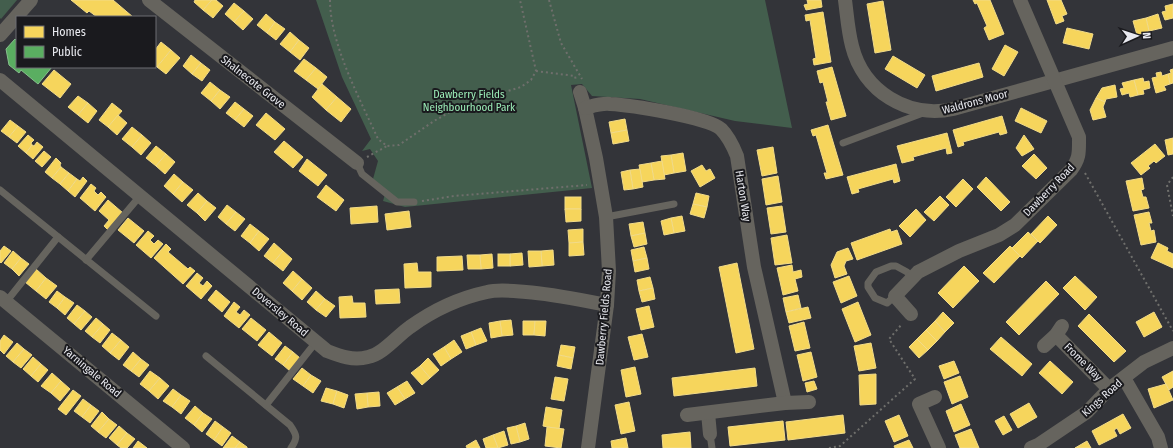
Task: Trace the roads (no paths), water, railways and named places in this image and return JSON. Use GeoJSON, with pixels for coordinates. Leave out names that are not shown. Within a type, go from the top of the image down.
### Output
{"type":"FeatureCollection","features":[{"type":"Feature","properties":{"kind":"street"},"geometry":{"type":"LineString","coordinates":[[17,16],[31,0]]}},
{"type":"Feature","properties":{"kind":"street","name":"Shalnecote Grove"},"geometry":{"type":"LineString","coordinates":[[149,0],[357,163]]}},
{"type":"Feature","properties":{"kind":"street","name":"Waldrons Moor"},"geometry":{"type":"LineString","coordinates":[[845,0],[852,47],[863,72],[871,83],[887,97],[905,106],[927,112],[940,112],[953,109],[1173,48]]}},
{"type":"Feature","properties":{"kind":"street","name":"Dawberry Road"},"geometry":{"type":"LineString","coordinates":[[895,296],[918,272],[932,264],[999,235],[1015,225],[1071,170],[1078,160],[1079,137],[1020,0]]}},
{"type":"Feature","properties":{"kind":"street"},"geometry":{"type":"LineString","coordinates":[[0,35],[16,17]]}},
{"type":"Feature","properties":{"kind":"street","name":"Doversley Road"},"geometry":{"type":"LineString","coordinates":[[0,80],[327,351],[345,358],[369,357],[386,347],[432,312],[466,298],[488,292],[510,290],[550,294],[607,305]]}},
{"type":"Feature","properties":{"kind":"street","name":"Dawberry Fields Road"},"geometry":{"type":"LineString","coordinates":[[580,92],[585,108],[606,217],[609,271],[607,305],[588,448]]}},
{"type":"Feature","properties":{"kind":"street","name":"Harton Way"},"geometry":{"type":"LineString","coordinates":[[585,108],[608,104],[652,110],[711,124],[720,129],[732,142],[737,156],[754,267],[785,403]]}},
{"type":"Feature","properties":{"kind":"street"},"geometry":{"type":"LineString","coordinates":[[895,296],[911,314]]}},
{"type":"Feature","properties":{"kind":"street","name":"Yarningale Road"},"geometry":{"type":"LineString","coordinates":[[3,299],[183,448]]}},
{"type":"Feature","properties":{"kind":"street","name":"Frome Way"},"geometry":{"type":"LineString","coordinates":[[1044,346],[1059,330],[1110,389]]}},
{"type":"Feature","properties":{"kind":"street","name":"Kings Road"},"geometry":{"type":"LineString","coordinates":[[1031,448],[1087,412],[1110,389],[1144,362],[1173,348]]}},
{"type":"Feature","properties":{"kind":"street"},"geometry":{"type":"LineString","coordinates":[[1124,378],[1158,437],[1161,448]]}},
{"type":"Feature","properties":{"kind":"street"},"geometry":{"type":"LineString","coordinates":[[936,397],[919,404],[939,448]]}},
{"type":"Feature","properties":{"kind":"street"},"geometry":{"type":"LineString","coordinates":[[687,415],[785,403],[809,402]]}},
{"type":"Feature","properties":{"kind":"street"},"geometry":{"type":"LineString","coordinates":[[708,413],[710,434]]}},
{"type":"Feature","properties":{"kind":"lane"},"geometry":{"type":"LineString","coordinates":[[843,142],[927,112]]}},
{"type":"Feature","properties":{"kind":"lane"},"geometry":{"type":"LineString","coordinates":[[357,163],[362,174],[397,202],[414,202]]}},
{"type":"Feature","properties":{"kind":"lane"},"geometry":{"type":"LineString","coordinates":[[0,190],[156,316]]}},
{"type":"Feature","properties":{"kind":"lane"},"geometry":{"type":"LineString","coordinates":[[86,260],[140,196]]}},
{"type":"Feature","properties":{"kind":"lane"},"geometry":{"type":"LineString","coordinates":[[606,217],[674,204]]}},
{"type":"Feature","properties":{"kind":"lane"},"geometry":{"type":"LineString","coordinates":[[3,299],[58,237]]}},
{"type":"Feature","properties":{"kind":"lane"},"geometry":{"type":"LineString","coordinates":[[895,296],[886,303],[875,298],[868,287],[868,283],[876,272],[891,266],[896,266],[907,272],[912,279]]}},
{"type":"Feature","properties":{"kind":"lane"},"geometry":{"type":"LineString","coordinates":[[266,405],[316,342]]}},
{"type":"Feature","properties":{"kind":"lane"},"geometry":{"type":"LineString","coordinates":[[206,356],[290,425],[296,435],[295,442],[291,448]]}},
{"type":"Feature","properties":{"kind":"lane"},"geometry":{"type":"LineString","coordinates":[[710,434],[712,448]]}},
{"type":"Feature","properties":{"kind":"park label","name":"Dawberry Fields Neighbourhood Park"},"geometry":{"type":"Point","coordinates":[469,100]}}]}
